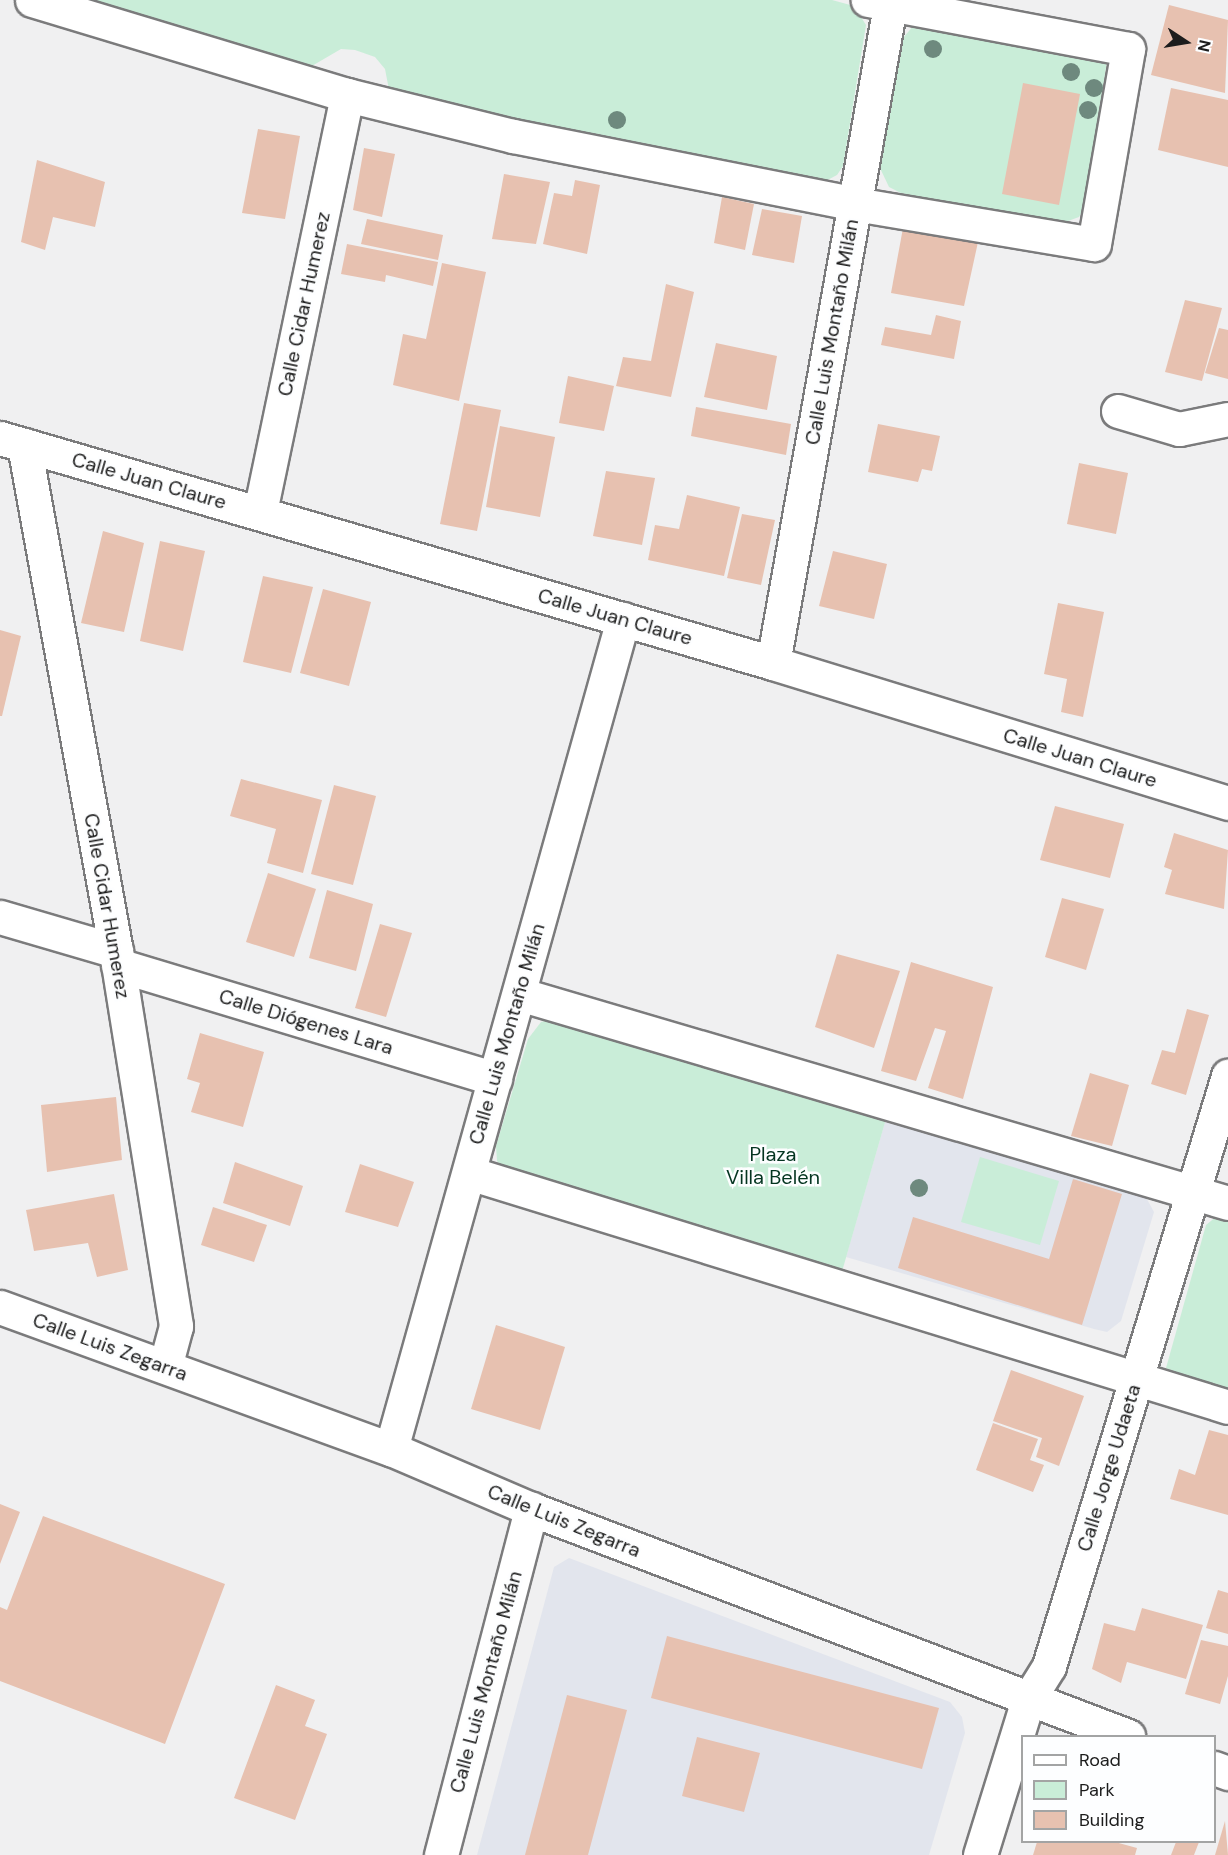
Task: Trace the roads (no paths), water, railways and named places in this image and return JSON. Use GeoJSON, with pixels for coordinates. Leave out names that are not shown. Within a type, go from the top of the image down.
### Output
{"type":"FeatureCollection","features":[{"type":"Feature","properties":{"kind":"street"},"geometry":{"type":"LineString","coordinates":[[32,0],[347,94],[513,136],[855,204],[1095,244],[1128,49],[883,1]]}},
{"type":"Feature","properties":{"kind":"street","name":"Calle Luis Montaño Milán"},"geometry":{"type":"LineString","coordinates":[[773,663],[855,204],[883,1]]}},
{"type":"Feature","properties":{"kind":"street","name":"Calle Cidar Humerez"},"geometry":{"type":"LineString","coordinates":[[260,512],[347,94]]}},
{"type":"Feature","properties":{"kind":"street"},"geometry":{"type":"LineString","coordinates":[[1118,411],[1179,429],[1228,419]]}},
{"type":"Feature","properties":{"kind":"street","name":"Calle Cidar Humerez"},"geometry":{"type":"LineString","coordinates":[[12,441],[117,958],[176,1326],[165,1367]]}},
{"type":"Feature","properties":{"kind":"street","name":"Calle Juan Claure"},"geometry":{"type":"LineString","coordinates":[[12,441],[773,663],[1228,803]]}},
{"type":"Feature","properties":{"kind":"street","name":"Calle Luis Montaño Milán"},"geometry":{"type":"LineString","coordinates":[[391,1449],[623,619]]}},
{"type":"Feature","properties":{"kind":"street","name":"Calle Diógenes Lara"},"geometry":{"type":"LineString","coordinates":[[0,917],[117,958],[495,1079]]}},
{"type":"Feature","properties":{"kind":"street"},"geometry":{"type":"LineString","coordinates":[[519,994],[1228,1203]]}},
{"type":"Feature","properties":{"kind":"street","name":"Calle Jorge Udaeta"},"geometry":{"type":"LineString","coordinates":[[980,1855],[1028,1700],[1049,1666],[1228,1076]]}},
{"type":"Feature","properties":{"kind":"street"},"geometry":{"type":"LineString","coordinates":[[469,1173],[1228,1407]]}},
{"type":"Feature","properties":{"kind":"street","name":"Calle Luis Zegarra"},"geometry":{"type":"LineString","coordinates":[[0,1306],[391,1449],[531,1509],[1123,1735]]}},
{"type":"Feature","properties":{"kind":"street","name":"Calle Luis Montaño Milán"},"geometry":{"type":"LineString","coordinates":[[441,1855],[531,1509]]}},
{"type":"Feature","properties":{"kind":"park label","name":"Plaza Villa Belén"},"geometry":{"type":"Point","coordinates":[773,1166]}}]}
